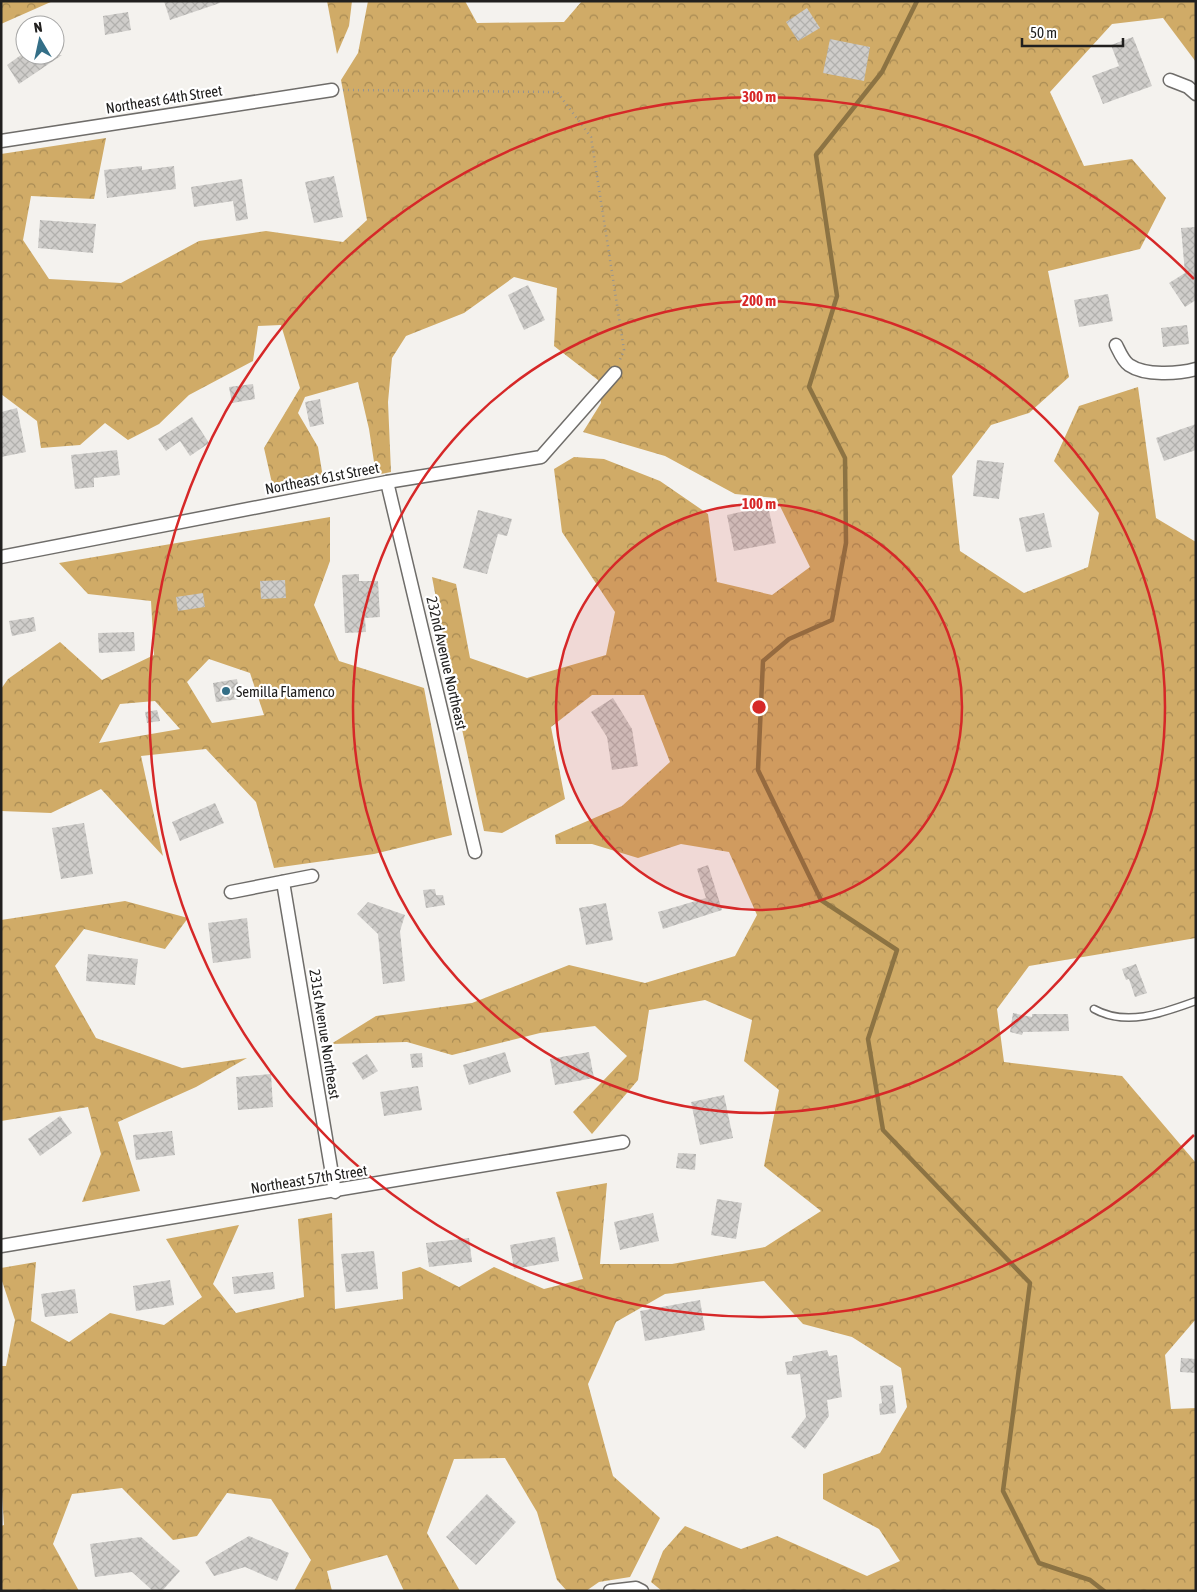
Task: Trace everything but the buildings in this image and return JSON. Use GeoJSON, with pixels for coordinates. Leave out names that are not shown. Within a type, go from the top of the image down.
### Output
{"type":"FeatureCollection","features":[{"type":"Feature","properties":{"kind":"street"},"geometry":{"type":"LineString","coordinates":[[1170,80],[1188,87],[1196,94]]}},
{"type":"Feature","properties":{"kind":"street","name":"Northeast 64th Street"},"geometry":{"type":"LineString","coordinates":[[1,141],[332,90]]}},
{"type":"Feature","properties":{"kind":"street"},"geometry":{"type":"LineString","coordinates":[[1116,345],[1128,364],[1138,369],[1170,374],[1196,369]]}},
{"type":"Feature","properties":{"kind":"street","name":"Northeast 61st Street"},"geometry":{"type":"LineString","coordinates":[[1,557],[387,482],[541,456],[615,374]]}},
{"type":"Feature","properties":{"kind":"street","name":"232nd Avenue Northeast"},"geometry":{"type":"LineString","coordinates":[[387,482],[475,852]]}},
{"type":"Feature","properties":{"kind":"street"},"geometry":{"type":"LineString","coordinates":[[231,892],[312,876]]}},
{"type":"Feature","properties":{"kind":"street","name":"231st Avenue Northeast"},"geometry":{"type":"LineString","coordinates":[[283,882],[334,1192]]}},
{"type":"Feature","properties":{"kind":"street","name":"Northeast 57th Street"},"geometry":{"type":"LineString","coordinates":[[1,1246],[334,1192],[623,1142]]}},
{"type":"Feature","properties":{"kind":"street"},"geometry":{"type":"LineString","coordinates":[[610,1591],[636,1588],[642,1591]]}},
{"type":"Feature","properties":{"kind":"lane"},"geometry":{"type":"LineString","coordinates":[[1094,1009],[1107,1016],[1126,1019],[1163,1012],[1196,1002]]}},
{"type":"Feature","properties":{"kind":"path"},"geometry":{"type":"LineString","coordinates":[[332,90],[558,92],[591,137],[624,350],[615,374]]}},
{"type":"Feature","properties":{"kind":"green space"},"geometry":{"type":"Polygon","coordinates":[[[1,1],[53,1],[21,15],[15,15],[15,18],[1,24],[1,1]]]}},
{"type":"Feature","properties":{"kind":"green space"},"geometry":{"type":"Polygon","coordinates":[[[327,1],[352,1],[349,26],[337,54],[327,1]]]}},
{"type":"Feature","properties":{"kind":"green space"},"geometry":{"type":"Polygon","coordinates":[[[368,1],[465,1],[477,23],[564,22],[582,1],[1196,1],[1196,62],[1163,18],[1112,24],[1050,92],[1084,166],[1132,159],[1166,198],[1140,249],[1048,271],[1069,377],[1029,413],[991,425],[952,476],[960,551],[1024,593],[1088,567],[1099,513],[1054,461],[1079,406],[1138,387],[1156,518],[1196,542],[1196,938],[1029,966],[997,1009],[1004,1062],[1122,1076],[1196,1163],[1196,1319],[1165,1355],[1171,1409],[1196,1408],[1196,1591],[662,1591],[651,1582],[663,1551],[685,1526],[741,1549],[777,1536],[867,1576],[900,1561],[879,1529],[823,1499],[823,1474],[880,1453],[907,1407],[901,1368],[852,1337],[803,1324],[764,1281],[665,1294],[616,1322],[588,1384],[613,1476],[660,1518],[630,1577],[599,1582],[586,1591],[567,1591],[557,1580],[537,1512],[505,1458],[454,1459],[427,1533],[460,1591],[404,1591],[387,1555],[327,1571],[332,1591],[294,1591],[311,1560],[271,1499],[227,1493],[197,1536],[173,1540],[122,1488],[72,1494],[53,1544],[79,1591],[1,1591],[1,1526],[4,1525],[1,1479],[1,1366],[6,1366],[15,1320],[1,1278],[1,1268],[36,1262],[31,1321],[69,1342],[110,1313],[164,1325],[202,1297],[166,1239],[239,1225],[213,1284],[236,1313],[304,1297],[298,1219],[332,1213],[335,1309],[403,1299],[402,1272],[420,1267],[459,1287],[494,1267],[544,1289],[583,1279],[556,1192],[607,1183],[600,1264],[672,1264],[765,1247],[821,1211],[764,1166],[779,1090],[744,1061],[752,1020],[705,1000],[649,1010],[638,1080],[592,1134],[573,1112],[627,1056],[595,1026],[540,1033],[452,1055],[407,1042],[331,1044],[376,1016],[472,1003],[569,965],[645,983],[735,956],[757,915],[729,852],[681,844],[638,858],[592,844],[556,844],[555,835],[622,806],[670,762],[644,695],[592,695],[551,727],[565,799],[502,833],[484,831],[452,683],[432,577],[456,584],[470,658],[527,678],[606,655],[615,612],[562,532],[554,469],[574,457],[604,459],[660,481],[708,514],[717,582],[772,595],[810,567],[776,498],[735,494],[665,456],[583,432],[601,403],[598,380],[554,346],[557,288],[514,277],[464,313],[406,336],[392,358],[388,402],[391,472],[376,475],[369,429],[358,382],[305,397],[298,413],[318,447],[324,484],[274,492],[264,448],[300,388],[281,325],[258,326],[253,361],[189,395],[159,424],[128,440],[105,423],[80,445],[41,448],[37,421],[1,394],[1,154],[106,138],[94,199],[31,196],[23,240],[49,279],[121,283],[199,241],[266,231],[343,242],[367,220],[341,80],[358,53],[368,1]]]}},
{"type":"Feature","properties":{"kind":"green space"},"geometry":{"type":"Polygon","coordinates":[[[330,517],[330,561],[314,605],[339,661],[424,688],[452,835],[374,854],[274,868],[256,802],[206,749],[141,756],[163,856],[101,789],[51,813],[1,811],[1,689],[8,679],[60,642],[102,680],[154,655],[151,601],[88,594],[59,563],[330,517]],[[209,659],[187,682],[212,723],[264,715],[250,673],[209,659]],[[155,701],[120,704],[99,743],[180,729],[155,701]]]}},
{"type":"Feature","properties":{"kind":"green space"},"geometry":{"type":"Polygon","coordinates":[[[125,901],[188,918],[165,949],[84,929],[55,966],[96,1038],[182,1068],[247,1058],[196,1087],[118,1122],[140,1191],[82,1202],[101,1154],[88,1107],[1,1121],[1,920],[125,901]]]}},
{"type":"Feature","properties":{"kind":"waterway"},"geometry":{"type":"LineString","coordinates":[[917,1],[882,72],[816,155],[837,296],[809,387],[845,458],[846,543],[832,620],[789,639],[763,661],[758,770],[821,900],[897,950],[868,1039],[883,1130],[1030,1283],[1003,1491],[1039,1563],[1090,1580],[1104,1591]]}},
{"type":"Feature","properties":{"kind":"place","name":"Semilla Flamenco"},"geometry":{"type":"Point","coordinates":[226,691]}}]}
